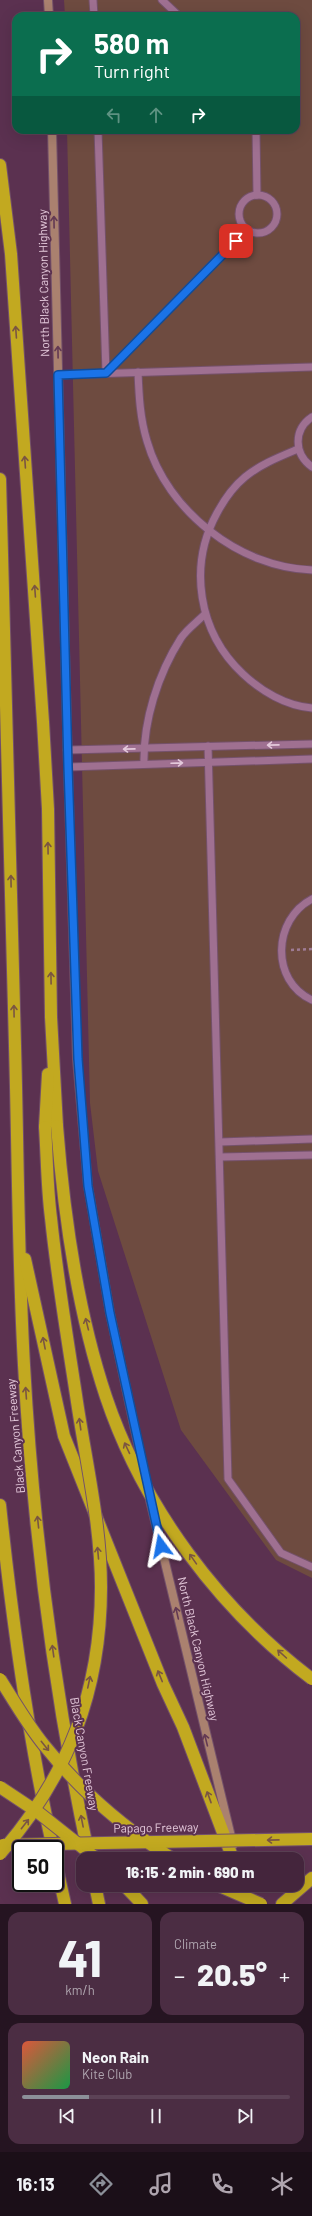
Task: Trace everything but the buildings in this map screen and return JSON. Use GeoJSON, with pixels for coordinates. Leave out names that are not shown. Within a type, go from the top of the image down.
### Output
{"type":"FeatureCollection","features":[{"type":"Feature","properties":{"kind":"highway"},"geometry":{"type":"LineString","coordinates":[[0,165],[11,254],[43,722],[48,809],[51,1017],[57,1126],[66,1215],[74,1264],[98,1368],[119,1432],[136,1467],[166,1520],[202,1571],[245,1620],[312,1679]]}},
{"type":"Feature","properties":{"kind":"highway","name":"Black Canyon Freeway"},"geometry":{"type":"LineString","coordinates":[[0,479],[19,1230],[27,1412],[42,1560],[59,1690],[88,1852]]}},
{"type":"Feature","properties":{"kind":"highway"},"geometry":{"type":"LineString","coordinates":[[0,1854],[27,1822],[44,1797],[70,1748],[86,1698],[98,1640],[101,1586],[95,1519],[51,1217],[45,1126],[51,1017]]}},
{"type":"Feature","properties":{"kind":"highway"},"geometry":{"type":"LineString","coordinates":[[19,1230],[64,1436],[163,1684],[183,1727],[232,1852]]}},
{"type":"Feature","properties":{"kind":"highway","name":"Black Canyon Freeway"},"geometry":{"type":"LineString","coordinates":[[0,1505],[24,1691],[39,1785],[51,1840]]}},
{"type":"Feature","properties":{"kind":"highway"},"geometry":{"type":"LineString","coordinates":[[0,1679],[44,1744],[76,1782],[162,1852]]}},
{"type":"Feature","properties":{"kind":"highway"},"geometry":{"type":"LineString","coordinates":[[0,1787],[39,1813],[88,1852]]}},
{"type":"Feature","properties":{"kind":"highway","name":"Papago Freeway"},"geometry":{"type":"LineString","coordinates":[[0,1845],[312,1839]]}},
{"type":"Feature","properties":{"kind":"highway"},"geometry":{"type":"LineString","coordinates":[[282,1904],[312,1878]]}},
{"type":"Feature","properties":{"kind":"highway"},"geometry":{"type":"LineString","coordinates":[[62,1892],[65,1904]]}},
{"type":"Feature","properties":{"kind":"highway"},"geometry":{"type":"LineString","coordinates":[[96,1892],[99,1904]]}},
{"type":"Feature","properties":{"kind":"highway"},"geometry":{"type":"LineString","coordinates":[[131,1892],[140,1901]]}},
{"type":"Feature","properties":{"kind":"highway"},"geometry":{"type":"LineString","coordinates":[[233,1892],[261,1904]]}},
{"type":"Feature","properties":{"kind":"main road"},"geometry":{"type":"LineString","coordinates":[[48,0],[49,12]]}},
{"type":"Feature","properties":{"kind":"main road","name":"North Black Canyon Highway"},"geometry":{"type":"LineString","coordinates":[[52,134],[67,750],[78,1059],[88,1186],[110,1313],[148,1490],[233,1852]]}},
{"type":"Feature","properties":{"kind":"main road"},"geometry":{"type":"LineString","coordinates":[[245,1892],[248,1904]]}},
{"type":"Feature","properties":{"kind":"lane"},"geometry":{"type":"LineString","coordinates":[[93,0],[94,12]]}},
{"type":"Feature","properties":{"kind":"lane"},"geometry":{"type":"LineString","coordinates":[[162,0],[175,12]]}},
{"type":"Feature","properties":{"kind":"lane"},"geometry":{"type":"LineString","coordinates":[[98,134],[106,373]]}},
{"type":"Feature","properties":{"kind":"lane"},"geometry":{"type":"LineString","coordinates":[[256,134],[257,195]]}},
{"type":"Feature","properties":{"kind":"lane"},"geometry":{"type":"LineString","coordinates":[[257,195],[269,198],[273,202],[278,214],[274,225],[264,233],[258,234],[246,230],[242,224],[239,212],[245,200],[257,195]]}},
{"type":"Feature","properties":{"kind":"lane"},"geometry":{"type":"LineString","coordinates":[[106,373],[246,230]]}},
{"type":"Feature","properties":{"kind":"lane"},"geometry":{"type":"LineString","coordinates":[[58,375],[312,367]]}},
{"type":"Feature","properties":{"kind":"lane"},"geometry":{"type":"LineString","coordinates":[[138,372],[139,408],[147,443],[159,469],[182,505],[208,530],[237,549],[270,562],[312,570]]}},
{"type":"Feature","properties":{"kind":"lane"},"geometry":{"type":"LineString","coordinates":[[312,417],[299,431],[298,449],[304,460],[312,467]]}},
{"type":"Feature","properties":{"kind":"lane"},"geometry":{"type":"LineString","coordinates":[[298,449],[269,460],[244,478],[223,501],[208,530],[201,557],[200,586],[205,614],[220,647],[233,665],[254,684],[279,699],[312,708]]}},
{"type":"Feature","properties":{"kind":"lane"},"geometry":{"type":"LineString","coordinates":[[144,764],[143,748],[160,678],[182,637],[205,614]]}},
{"type":"Feature","properties":{"kind":"lane"},"geometry":{"type":"LineString","coordinates":[[67,750],[312,744]]}},
{"type":"Feature","properties":{"kind":"lane"},"geometry":{"type":"LineString","coordinates":[[208,746],[228,1479],[281,1553],[312,1567]]}},
{"type":"Feature","properties":{"kind":"lane"},"geometry":{"type":"LineString","coordinates":[[68,767],[312,759]]}},
{"type":"Feature","properties":{"kind":"lane"},"geometry":{"type":"LineString","coordinates":[[312,899],[304,903],[291,916],[283,932],[281,951],[284,969],[293,985],[312,1000]]}},
{"type":"Feature","properties":{"kind":"lane"},"geometry":{"type":"LineString","coordinates":[[220,1142],[312,1139]]}},
{"type":"Feature","properties":{"kind":"lane"},"geometry":{"type":"LineString","coordinates":[[220,1157],[312,1155]]}},
{"type":"Feature","properties":{"kind":"path"},"geometry":{"type":"LineString","coordinates":[[281,951],[312,950]]}},
{"type":"Feature","properties":{"kind":"shaded area"},"geometry":{"type":"Polygon","coordinates":[[[64,0],[312,0],[312,1578],[276,1560],[181,1430],[98,1171],[90,1103],[67,134],[300,134],[300,12],[65,12],[64,0]]]}},
{"type":"Feature","properties":{"kind":"route"},"geometry":{"type":"LineString","coordinates":[[161,1546],[110,1313],[88,1186],[78,1059],[68,767],[58,375],[106,373],[236,241]]}}]}
